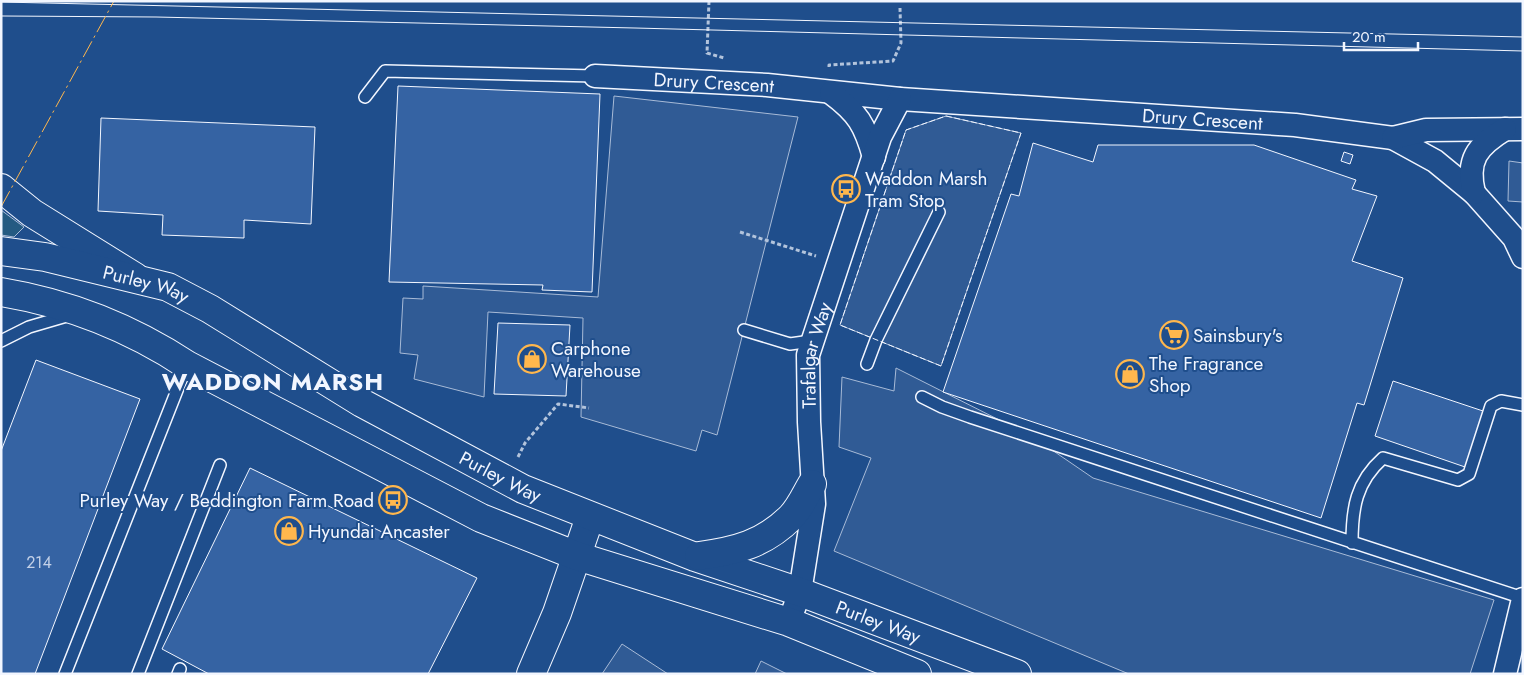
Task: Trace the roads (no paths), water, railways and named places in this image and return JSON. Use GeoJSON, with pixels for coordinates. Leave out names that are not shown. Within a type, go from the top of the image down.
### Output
{"type":"FeatureCollection","features":[{"type":"Feature","properties":{"kind":"main road"},"geometry":{"type":"LineString","coordinates":[[1,188],[32,213],[140,280]]}},
{"type":"Feature","properties":{"kind":"main road","name":"Purley Way"},"geometry":{"type":"LineString","coordinates":[[1,251],[45,257],[168,287],[210,309],[362,403],[495,475],[590,517],[800,592],[1017,674]]}},
{"type":"Feature","properties":{"kind":"main road","name":"Purley Way"},"geometry":{"type":"LineString","coordinates":[[1,292],[31,297],[81,312],[160,348],[187,366],[459,507],[577,556],[789,622],[917,674]]}},
{"type":"Feature","properties":{"kind":"main road"},"geometry":{"type":"LineString","coordinates":[[696,556],[736,550],[768,536],[792,516],[812,484]]}},
{"type":"Feature","properties":{"kind":"main road"},"geometry":{"type":"LineString","coordinates":[[530,674],[577,556],[590,517]]}},
{"type":"Feature","properties":{"kind":"street","name":"Drury Crescent"},"geometry":{"type":"LineString","coordinates":[[595,76],[767,85],[900,99],[1295,125],[1393,138],[1435,161],[1474,193],[1514,238],[1523,257]]}},
{"type":"Feature","properties":{"kind":"street"},"geometry":{"type":"LineString","coordinates":[[831,93],[861,120],[868,133],[874,157]]}},
{"type":"Feature","properties":{"kind":"street","name":"Trafalgar Way"},"geometry":{"type":"LineString","coordinates":[[789,622],[800,592],[814,504],[809,422],[808,355],[811,341],[885,123],[900,99]]}},
{"type":"Feature","properties":{"kind":"street"},"geometry":{"type":"LineString","coordinates":[[1393,138],[1426,130],[1514,130]]}},
{"type":"Feature","properties":{"kind":"street"},"geometry":{"type":"LineString","coordinates":[[1474,193],[1470,175],[1475,155],[1490,138],[1514,130]]}},
{"type":"Feature","properties":{"kind":"street"},"geometry":{"type":"LineString","coordinates":[[1505,674],[1523,598]]}},
{"type":"Feature","properties":{"kind":"lane"},"geometry":{"type":"LineString","coordinates":[[365,97],[385,71],[595,76]]}},
{"type":"Feature","properties":{"kind":"lane"},"geometry":{"type":"LineString","coordinates":[[867,364],[876,340],[939,212]]}},
{"type":"Feature","properties":{"kind":"lane"},"geometry":{"type":"LineString","coordinates":[[1,341],[29,327],[81,312]]}},
{"type":"Feature","properties":{"kind":"lane"},"geometry":{"type":"LineString","coordinates":[[744,330],[790,344],[811,341]]}},
{"type":"Feature","properties":{"kind":"lane"},"geometry":{"type":"LineString","coordinates":[[65,674],[187,366]]}},
{"type":"Feature","properties":{"kind":"lane"},"geometry":{"type":"LineString","coordinates":[[922,397],[942,408],[1523,598]]}},
{"type":"Feature","properties":{"kind":"lane"},"geometry":{"type":"LineString","coordinates":[[1352,543],[1352,514],[1364,478],[1383,458],[1458,480],[1469,474],[1491,406],[1501,401],[1523,405]]}},
{"type":"Feature","properties":{"kind":"lane"},"geometry":{"type":"LineString","coordinates":[[138,674],[220,465]]}},
{"type":"Feature","properties":{"kind":"tram line"},"geometry":{"type":"LineString","coordinates":[[1,2],[1523,37]]}},
{"type":"Feature","properties":{"kind":"tram line"},"geometry":{"type":"LineString","coordinates":[[1,16],[156,17],[635,28],[1523,51]]}},
{"type":"Feature","properties":{"kind":"place","name":"Waddon Marsh Tram Stop"},"geometry":{"type":"Point","coordinates":[846,189]}},
{"type":"Feature","properties":{"kind":"place","name":"Sainsbury's"},"geometry":{"type":"Point","coordinates":[1174,335]}},
{"type":"Feature","properties":{"kind":"place","name":"Carphone Warehouse"},"geometry":{"type":"Point","coordinates":[532,359]}},
{"type":"Feature","properties":{"kind":"place","name":"The Fragrance Shop"},"geometry":{"type":"Point","coordinates":[1130,374]}},
{"type":"Feature","properties":{"kind":"place","name":"Purley Way / Beddington Farm Road"},"geometry":{"type":"Point","coordinates":[393,500]}},
{"type":"Feature","properties":{"kind":"place","name":"Hyundai Ancaster"},"geometry":{"type":"Point","coordinates":[289,531]}},
{"type":"Feature","properties":{"kind":"district","name":"WADDON MARSH"},"geometry":{"type":"Point","coordinates":[273,382]}}]}
